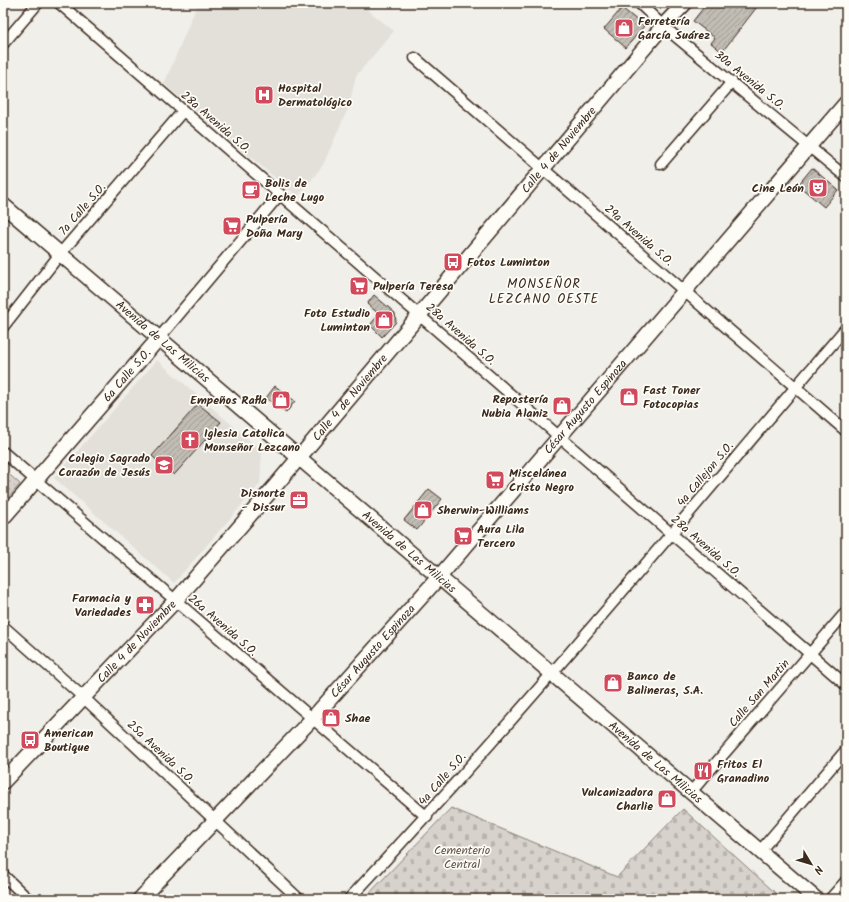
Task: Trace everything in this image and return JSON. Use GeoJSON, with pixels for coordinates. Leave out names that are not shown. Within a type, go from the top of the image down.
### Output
{"type":"FeatureCollection","features":[{"type":"Feature","properties":{"kind":"street"},"geometry":{"type":"LineString","coordinates":[[3,44],[38,3]]}},
{"type":"Feature","properties":{"kind":"street","name":"28a Avenida S.O."},"geometry":{"type":"LineString","coordinates":[[59,3],[846,685]]}},
{"type":"Feature","properties":{"kind":"street","name":"30a Avenida S.O."},"geometry":{"type":"LineString","coordinates":[[639,3],[663,26],[846,177]]}},
{"type":"Feature","properties":{"kind":"street","name":"Calle 4 de Noviembre"},"geometry":{"type":"LineString","coordinates":[[3,782],[176,600],[300,458],[663,26],[685,3]]}},
{"type":"Feature","properties":{"kind":"street","name":"29a Avenida S.O."},"geometry":{"type":"LineString","coordinates":[[415,58],[846,431]]}},
{"type":"Feature","properties":{"kind":"street"},"geometry":{"type":"LineString","coordinates":[[661,164],[732,82]]}},
{"type":"Feature","properties":{"kind":"street","name":"César Augusto Espinoza"},"geometry":{"type":"LineString","coordinates":[[140,899],[312,719],[440,577],[846,103]]}},
{"type":"Feature","properties":{"kind":"street","name":"7a Calle S.O."},"geometry":{"type":"LineString","coordinates":[[3,327],[60,254],[183,110]]}},
{"type":"Feature","properties":{"kind":"street","name":"6a Calle S.O."},"geometry":{"type":"LineString","coordinates":[[3,518],[159,338],[280,194]]}},
{"type":"Feature","properties":{"kind":"street","name":"Avenida de Las Milicias"},"geometry":{"type":"LineString","coordinates":[[3,205],[816,899]]}},
{"type":"Feature","properties":{"kind":"street","name":"4a Callejon S.O."},"geometry":{"type":"LineString","coordinates":[[552,673],[846,328]]}},
{"type":"Feature","properties":{"kind":"street","name":"26a Avenida S.O."},"geometry":{"type":"LineString","coordinates":[[3,452],[426,817]]}},
{"type":"Feature","properties":{"kind":"street","name":"Calle San Martin"},"geometry":{"type":"LineString","coordinates":[[691,792],[846,612]]}},
{"type":"Feature","properties":{"kind":"street","name":"25a Avenida S.O."},"geometry":{"type":"LineString","coordinates":[[3,626],[83,697],[299,899]]}},
{"type":"Feature","properties":{"kind":"street","name":"4a Calle S.O."},"geometry":{"type":"LineString","coordinates":[[349,899],[426,817],[552,673]]}},
{"type":"Feature","properties":{"kind":"street"},"geometry":{"type":"LineString","coordinates":[[760,852],[846,750]]}},
{"type":"Feature","properties":{"kind":"street"},"geometry":{"type":"LineString","coordinates":[[3,875],[28,899]]}},
{"type":"Feature","properties":{"kind":"street"},"geometry":{"type":"LineString","coordinates":[[830,899],[846,881]]}},
{"type":"Feature","properties":{"kind":"shaded area","name":"Hospital Dermatológico"},"geometry":{"type":"Polygon","coordinates":[[[198,3],[359,3],[394,31],[356,76],[349,106],[323,165],[298,197],[164,84],[198,3]]]}},
{"type":"Feature","properties":{"kind":"shaded area","name":"Colegio Sagrado Corazón de Jesús"},"geometry":{"type":"Polygon","coordinates":[[[157,360],[262,451],[260,484],[174,583],[54,478],[157,360]]]}},
{"type":"Feature","properties":{"kind":"green space"},"geometry":{"type":"Polygon","coordinates":[[[3,469],[20,484],[3,504],[3,469]]]}},
{"type":"Feature","properties":{"kind":"green space","name":"Cementerio Central"},"geometry":{"type":"Polygon","coordinates":[[[451,808],[617,877],[683,809],[782,899],[364,899],[451,808]]]}},
{"type":"Feature","properties":{"kind":"building"},"geometry":{"type":"Polygon","coordinates":[[[707,3],[760,3],[722,52],[711,43],[715,38],[693,21],[707,3]]]}},
{"type":"Feature","properties":{"kind":"building","name":"Ferretería García Suárez"},"geometry":{"type":"Polygon","coordinates":[[[622,8],[644,26],[626,48],[604,29],[622,8]]]}},
{"type":"Feature","properties":{"kind":"building","name":"Cine León"},"geometry":{"type":"Polygon","coordinates":[[[812,168],[838,190],[824,207],[798,185],[812,168]]]}},
{"type":"Feature","properties":{"kind":"building"},"geometry":{"type":"Polygon","coordinates":[[[374,295],[395,313],[396,322],[382,337],[370,325],[379,314],[367,304],[374,295]]]}},
{"type":"Feature","properties":{"kind":"building","name":"Empeños Rafla"},"geometry":{"type":"Polygon","coordinates":[[[275,386],[295,401],[286,413],[266,398],[275,386]]]}},
{"type":"Feature","properties":{"kind":"building"},"geometry":{"type":"Polygon","coordinates":[[[198,404],[221,422],[174,475],[152,456],[198,404]]]}},
{"type":"Feature","properties":{"kind":"building","name":"Sherwin-Williams"},"geometry":{"type":"Polygon","coordinates":[[[429,489],[442,499],[417,530],[404,520],[429,489]]]}},
{"type":"Feature","properties":{"kind":"place","name":"Ferretería García Suárez"},"geometry":{"type":"Point","coordinates":[624,28]}},
{"type":"Feature","properties":{"kind":"place","name":"Hospital Dermatológico"},"geometry":{"type":"Point","coordinates":[264,95]}},
{"type":"Feature","properties":{"kind":"place","name":"Cine León"},"geometry":{"type":"Point","coordinates":[818,188]}},
{"type":"Feature","properties":{"kind":"place","name":"Bolis de Leche Lugo"},"geometry":{"type":"Point","coordinates":[251,190]}},
{"type":"Feature","properties":{"kind":"place","name":"Pulpería Doña Mary"},"geometry":{"type":"Point","coordinates":[232,226]}},
{"type":"Feature","properties":{"kind":"place","name":"Fotos Luminton"},"geometry":{"type":"Point","coordinates":[453,262]}},
{"type":"Feature","properties":{"kind":"place","name":"Pulpería Teresa"},"geometry":{"type":"Point","coordinates":[359,286]}},
{"type":"Feature","properties":{"kind":"place","name":"Foto Estudio Luminton"},"geometry":{"type":"Point","coordinates":[384,320]}},
{"type":"Feature","properties":{"kind":"place","name":"Fast Toner Fotocopias"},"geometry":{"type":"Point","coordinates":[629,397]}},
{"type":"Feature","properties":{"kind":"place","name":"Empeños Rafla"},"geometry":{"type":"Point","coordinates":[281,400]}},
{"type":"Feature","properties":{"kind":"place","name":"Repostería Nubia Alaniz"},"geometry":{"type":"Point","coordinates":[562,406]}},
{"type":"Feature","properties":{"kind":"place","name":"Iglesia Catolica Monseñor Lezcano"},"geometry":{"type":"Point","coordinates":[190,440]}},
{"type":"Feature","properties":{"kind":"place","name":"Colegio Sagrado Corazón de Jesús"},"geometry":{"type":"Point","coordinates":[164,465]}},
{"type":"Feature","properties":{"kind":"place","name":"Miscelánea Cristo Negro"},"geometry":{"type":"Point","coordinates":[495,480]}},
{"type":"Feature","properties":{"kind":"place","name":"Disnorte - Dissur"},"geometry":{"type":"Point","coordinates":[299,500]}},
{"type":"Feature","properties":{"kind":"place","name":"Sherwin-Williams"},"geometry":{"type":"Point","coordinates":[423,510]}},
{"type":"Feature","properties":{"kind":"place","name":"Aura Lila Tercero"},"geometry":{"type":"Point","coordinates":[463,536]}},
{"type":"Feature","properties":{"kind":"place","name":"Farmacia y Variedades"},"geometry":{"type":"Point","coordinates":[145,605]}},
{"type":"Feature","properties":{"kind":"place","name":"Banco de Balineras, S.A."},"geometry":{"type":"Point","coordinates":[613,683]}},
{"type":"Feature","properties":{"kind":"place","name":"Shae"},"geometry":{"type":"Point","coordinates":[331,718]}},
{"type":"Feature","properties":{"kind":"place","name":"American Boutique"},"geometry":{"type":"Point","coordinates":[30,740]}},
{"type":"Feature","properties":{"kind":"place","name":"Fritos El Granadino"},"geometry":{"type":"Point","coordinates":[703,771]}},
{"type":"Feature","properties":{"kind":"place","name":"Vulcanizadora Charlie"},"geometry":{"type":"Point","coordinates":[667,799]}},
{"type":"Feature","properties":{"kind":"district","name":"MONSEÑOR LEZCANO OESTE"},"geometry":{"type":"Point","coordinates":[544,290]}}]}
